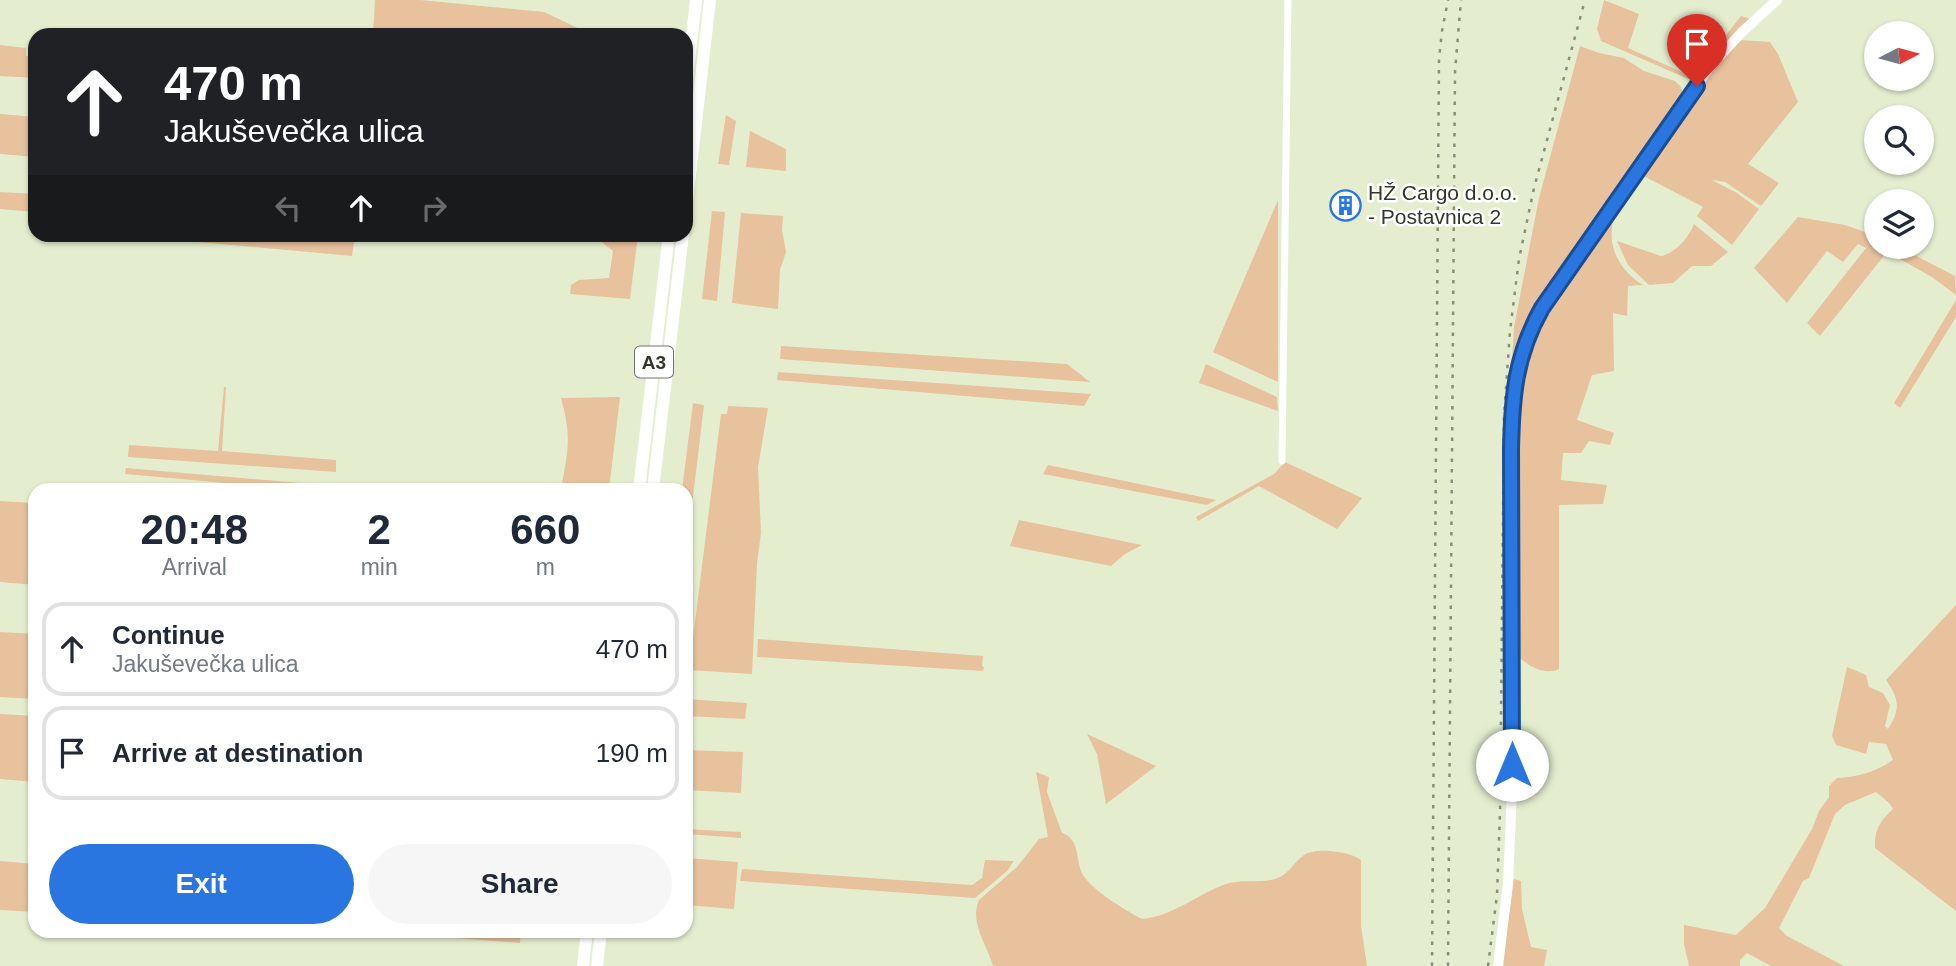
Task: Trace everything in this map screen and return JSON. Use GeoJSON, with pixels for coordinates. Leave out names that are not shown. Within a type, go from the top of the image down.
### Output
{"type":"FeatureCollection","features":[{"type":"Feature","properties":{"kind":"highway"},"geometry":{"type":"LineString","coordinates":[[693,28],[696,0]]}},
{"type":"Feature","properties":{"kind":"highway"},"geometry":{"type":"LineString","coordinates":[[693,148],[710,0]]}},
{"type":"Feature","properties":{"kind":"highway","name":"A3"},"geometry":{"type":"LineString","coordinates":[[640,483],[668,242]]}},
{"type":"Feature","properties":{"kind":"highway","name":"A3"},"geometry":{"type":"LineString","coordinates":[[654,483],[682,242]]}},
{"type":"Feature","properties":{"kind":"highway"},"geometry":{"type":"LineString","coordinates":[[583,966],[586,938]]}},
{"type":"Feature","properties":{"kind":"highway"},"geometry":{"type":"LineString","coordinates":[[597,966],[600,938]]}},
{"type":"Feature","properties":{"kind":"main road"},"geometry":{"type":"LineString","coordinates":[[1497,966],[1505,916],[1511,830],[1511,492],[1514,392],[1518,364],[1532,325],[1573,261],[1710,67],[1741,33],[1777,0]]}},
{"type":"Feature","properties":{"kind":"street"},"geometry":{"type":"LineString","coordinates":[[1282,461],[1288,0]]}},
{"type":"Feature","properties":{"kind":"shaded area"},"geometry":{"type":"Polygon","coordinates":[[[375,0],[420,0],[544,12],[578,28],[373,28],[375,0]]]}},
{"type":"Feature","properties":{"kind":"shaded area"},"geometry":{"type":"Polygon","coordinates":[[[1604,0],[1639,14],[1628,48],[1693,77],[1741,16],[1751,19],[1695,82],[1601,41],[1597,29],[1604,0]]]}},
{"type":"Feature","properties":{"kind":"shaded area"},"geometry":{"type":"Polygon","coordinates":[[[1739,40],[1770,42],[1778,54],[1798,102],[1748,164],[1779,183],[1761,206],[1725,182],[1712,180],[1759,209],[1732,245],[1697,216],[1703,207],[1638,173],[1706,78],[1739,40]]]}},
{"type":"Feature","properties":{"kind":"shaded area"},"geometry":{"type":"Polygon","coordinates":[[[0,45],[26,48],[28,78],[0,76],[0,45]]]}},
{"type":"Feature","properties":{"kind":"shaded area"},"geometry":{"type":"Polygon","coordinates":[[[1580,46],[1624,58],[1644,71],[1675,81],[1681,87],[1684,98],[1577,250],[1516,358],[1510,395],[1514,327],[1539,198],[1580,46]]]}},
{"type":"Feature","properties":{"kind":"shaded area"},"geometry":{"type":"Polygon","coordinates":[[[0,114],[28,116],[28,156],[0,154],[0,114]]]}},
{"type":"Feature","properties":{"kind":"shaded area"},"geometry":{"type":"Polygon","coordinates":[[[726,115],[736,121],[729,165],[718,164],[726,115]]]}},
{"type":"Feature","properties":{"kind":"shaded area"},"geometry":{"type":"Polygon","coordinates":[[[750,131],[786,149],[786,171],[746,167],[750,131]]]}},
{"type":"Feature","properties":{"kind":"shaded area"},"geometry":{"type":"Polygon","coordinates":[[[0,192],[28,194],[28,211],[0,209],[0,192]]]}},
{"type":"Feature","properties":{"kind":"shaded area"},"geometry":{"type":"Polygon","coordinates":[[[1278,200],[1278,382],[1213,352],[1278,200]]]}},
{"type":"Feature","properties":{"kind":"shaded area"},"geometry":{"type":"Polygon","coordinates":[[[1616,206],[1612,223],[1615,254],[1624,269],[1643,285],[1628,286],[1627,316],[1613,313],[1614,371],[1592,375],[1577,420],[1614,433],[1610,445],[1589,441],[1581,453],[1563,453],[1561,480],[1607,485],[1603,504],[1559,505],[1559,669],[1547,671],[1529,665],[1514,652],[1515,410],[1524,357],[1544,313],[1616,206]]]}},
{"type":"Feature","properties":{"kind":"shaded area"},"geometry":{"type":"Polygon","coordinates":[[[712,211],[725,212],[717,301],[702,299],[712,211]]]}},
{"type":"Feature","properties":{"kind":"shaded area"},"geometry":{"type":"Polygon","coordinates":[[[741,213],[783,216],[782,230],[786,252],[780,270],[778,309],[732,303],[741,213]]]}},
{"type":"Feature","properties":{"kind":"shaded area"},"geometry":{"type":"Polygon","coordinates":[[[1798,217],[1845,225],[1864,232],[1864,247],[1858,244],[1843,262],[1827,251],[1787,303],[1754,268],[1798,217]]]}},
{"type":"Feature","properties":{"kind":"shaded area"},"geometry":{"type":"Polygon","coordinates":[[[1694,224],[1728,252],[1711,266],[1692,266],[1673,283],[1649,285],[1628,265],[1617,241],[1661,256],[1672,252],[1681,244],[1694,224]]]}},
{"type":"Feature","properties":{"kind":"shaded area"},"geometry":{"type":"Polygon","coordinates":[[[198,242],[354,242],[352,256],[198,242]]]}},
{"type":"Feature","properties":{"kind":"shaded area"},"geometry":{"type":"Polygon","coordinates":[[[602,242],[637,242],[630,299],[570,294],[571,285],[579,280],[609,278],[613,251],[602,242]]]}},
{"type":"Feature","properties":{"kind":"shaded area"},"geometry":{"type":"Polygon","coordinates":[[[1864,251],[1864,259],[1881,259],[1820,336],[1807,323],[1864,251]]]}},
{"type":"Feature","properties":{"kind":"shaded area"},"geometry":{"type":"Polygon","coordinates":[[[1900,259],[1922,259],[1955,276],[1956,295],[1932,277],[1900,259]]]}},
{"type":"Feature","properties":{"kind":"shaded area"},"geometry":{"type":"Polygon","coordinates":[[[1956,300],[1956,317],[1900,408],[1894,403],[1956,300]]]}},
{"type":"Feature","properties":{"kind":"shaded area"},"geometry":{"type":"Polygon","coordinates":[[[781,346],[1067,364],[1090,382],[780,359],[781,346]]]}},
{"type":"Feature","properties":{"kind":"shaded area"},"geometry":{"type":"Polygon","coordinates":[[[1206,364],[1277,397],[1278,411],[1199,383],[1206,364]]]}},
{"type":"Feature","properties":{"kind":"shaded area"},"geometry":{"type":"Polygon","coordinates":[[[778,372],[1091,394],[1084,406],[777,380],[778,372]]]}},
{"type":"Feature","properties":{"kind":"shaded area"},"geometry":{"type":"Polygon","coordinates":[[[224,387],[222,451],[336,460],[336,472],[128,457],[129,445],[218,451],[224,387]]]}},
{"type":"Feature","properties":{"kind":"shaded area"},"geometry":{"type":"Polygon","coordinates":[[[620,397],[610,483],[562,483],[568,444],[561,398],[620,397]]]}},
{"type":"Feature","properties":{"kind":"shaded area"},"geometry":{"type":"Polygon","coordinates":[[[693,403],[704,405],[693,497],[693,483],[683,483],[693,403]]]}},
{"type":"Feature","properties":{"kind":"shaded area"},"geometry":{"type":"Polygon","coordinates":[[[728,406],[768,408],[758,467],[761,533],[752,674],[693,670],[693,638],[721,414],[727,414],[728,406]]]}},
{"type":"Feature","properties":{"kind":"shaded area"},"geometry":{"type":"Polygon","coordinates":[[[1285,462],[1362,498],[1337,529],[1259,486],[1198,521],[1196,517],[1274,474],[1285,462]]]}},
{"type":"Feature","properties":{"kind":"shaded area"},"geometry":{"type":"Polygon","coordinates":[[[1048,465],[1216,500],[1207,505],[1043,474],[1048,465]]]}},
{"type":"Feature","properties":{"kind":"shaded area"},"geometry":{"type":"Polygon","coordinates":[[[126,468],[300,483],[226,483],[125,474],[126,468]]]}},
{"type":"Feature","properties":{"kind":"shaded area"},"geometry":{"type":"Polygon","coordinates":[[[0,501],[28,503],[28,584],[0,582],[0,501]]]}},
{"type":"Feature","properties":{"kind":"shaded area"},"geometry":{"type":"Polygon","coordinates":[[[1019,520],[1142,545],[1111,566],[1010,546],[1019,520]]]}},
{"type":"Feature","properties":{"kind":"shaded area"},"geometry":{"type":"Polygon","coordinates":[[[1956,605],[1956,911],[1875,848],[1879,826],[1893,809],[1876,792],[1845,805],[1835,814],[1809,878],[1803,881],[1779,928],[1787,936],[1844,966],[1771,966],[1747,953],[1740,960],[1740,966],[1689,966],[1684,944],[1684,925],[1736,935],[1765,908],[1829,797],[1829,786],[1837,778],[1866,773],[1893,760],[1886,744],[1869,742],[1866,754],[1836,745],[1832,736],[1847,667],[1866,675],[1869,687],[1883,693],[1890,705],[1885,726],[1888,729],[1895,716],[1897,704],[1886,680],[1956,605]]]}},
{"type":"Feature","properties":{"kind":"shaded area"},"geometry":{"type":"Polygon","coordinates":[[[0,632],[28,634],[28,699],[0,697],[0,632]]]}},
{"type":"Feature","properties":{"kind":"shaded area"},"geometry":{"type":"Polygon","coordinates":[[[758,639],[983,656],[984,667],[983,671],[757,657],[758,639]]]}},
{"type":"Feature","properties":{"kind":"shaded area"},"geometry":{"type":"Polygon","coordinates":[[[693,699],[747,703],[745,719],[693,716],[693,699]]]}},
{"type":"Feature","properties":{"kind":"shaded area"},"geometry":{"type":"Polygon","coordinates":[[[0,714],[28,716],[28,781],[0,779],[0,714]]]}},
{"type":"Feature","properties":{"kind":"shaded area"},"geometry":{"type":"Polygon","coordinates":[[[1087,734],[1156,766],[1106,804],[1097,754],[1087,734]]]}},
{"type":"Feature","properties":{"kind":"shaded area"},"geometry":{"type":"Polygon","coordinates":[[[693,750],[743,752],[741,793],[693,790],[693,750]]]}},
{"type":"Feature","properties":{"kind":"shaded area"},"geometry":{"type":"Polygon","coordinates":[[[1036,772],[1049,777],[1047,792],[1062,833],[1075,845],[1083,875],[1102,894],[1142,919],[1165,914],[1226,884],[1267,881],[1280,877],[1309,853],[1333,851],[1356,857],[1361,860],[1361,926],[1367,966],[993,966],[977,925],[976,909],[979,900],[1017,867],[1039,839],[1048,837],[1036,772]]]}},
{"type":"Feature","properties":{"kind":"shaded area"},"geometry":{"type":"Polygon","coordinates":[[[693,829],[741,832],[741,838],[693,835],[693,829]]]}},
{"type":"Feature","properties":{"kind":"shaded area"},"geometry":{"type":"Polygon","coordinates":[[[693,859],[738,862],[734,909],[693,906],[693,859]]]}},
{"type":"Feature","properties":{"kind":"shaded area"},"geometry":{"type":"Polygon","coordinates":[[[985,860],[1014,861],[1007,871],[975,898],[740,881],[742,869],[972,885],[982,878],[985,860]]]}},
{"type":"Feature","properties":{"kind":"shaded area"},"geometry":{"type":"Polygon","coordinates":[[[0,861],[28,863],[28,912],[0,910],[0,861]]]}},
{"type":"Feature","properties":{"kind":"shaded area"},"geometry":{"type":"Polygon","coordinates":[[[1514,879],[1521,881],[1522,909],[1531,947],[1547,950],[1544,966],[1502,966],[1514,879]]]}},
{"type":"Feature","properties":{"kind":"shaded area"},"geometry":{"type":"Polygon","coordinates":[[[455,938],[520,938],[520,943],[455,938]]]}},
{"type":"Feature","properties":{"kind":"railway"},"geometry":{"type":"LineString","coordinates":[[1432,966],[1439,59],[1448,0]]}},
{"type":"Feature","properties":{"kind":"railway"},"geometry":{"type":"LineString","coordinates":[[1448,966],[1455,71],[1461,0]]}},
{"type":"Feature","properties":{"kind":"railway"},"geometry":{"type":"LineString","coordinates":[[1488,966],[1497,895],[1500,814],[1504,416],[1510,331],[1519,259],[1534,188],[1585,0]]}},
{"type":"Feature","properties":{"kind":"place","name":"HŽ Cargo d.o.o. - Postavnica 2"},"geometry":{"type":"Point","coordinates":[1345,205]}},
{"type":"Feature","properties":{"kind":"route"},"geometry":{"type":"LineString","coordinates":[[1512,765],[1511,450],[1512,408],[1518,364],[1532,325],[1542,308],[1697,86]]}}]}
